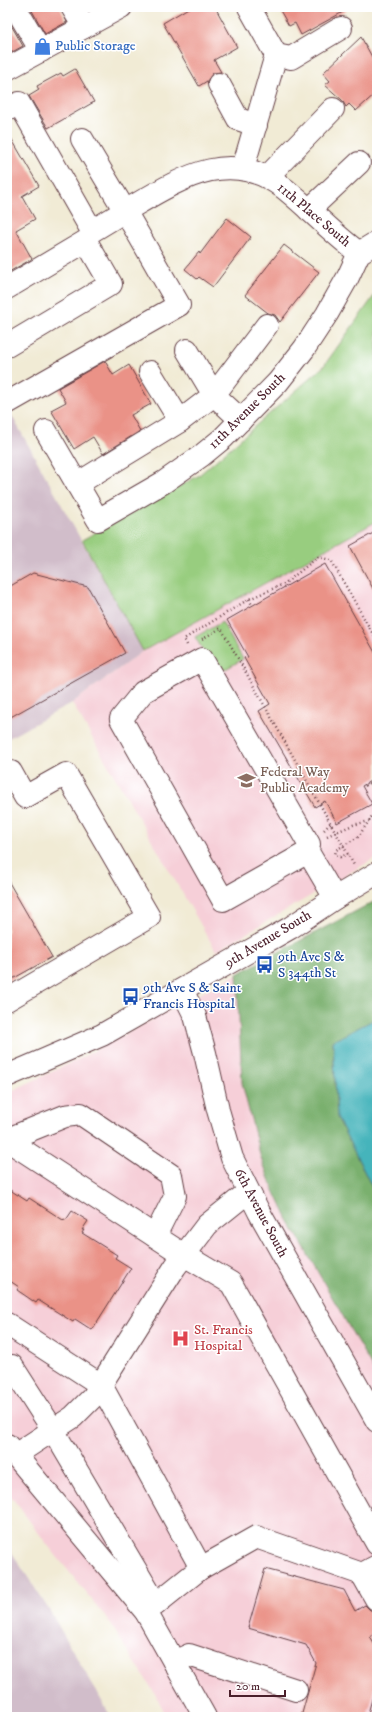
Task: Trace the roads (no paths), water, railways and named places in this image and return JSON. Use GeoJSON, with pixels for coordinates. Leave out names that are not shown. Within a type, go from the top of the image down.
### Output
{"type":"FeatureCollection","features":[{"type":"Feature","properties":{"kind":"street"},"geometry":{"type":"LineString","coordinates":[[15,7],[41,51]]}},
{"type":"Feature","properties":{"kind":"street"},"geometry":{"type":"LineString","coordinates":[[72,7],[84,27]]}},
{"type":"Feature","properties":{"kind":"street"},"geometry":{"type":"LineString","coordinates":[[7,70],[121,7]]}},
{"type":"Feature","properties":{"kind":"street"},"geometry":{"type":"LineString","coordinates":[[249,7],[276,54],[291,58],[341,28]]}},
{"type":"Feature","properties":{"kind":"street"},"geometry":{"type":"LineString","coordinates":[[244,168],[276,54]]}},
{"type":"Feature","properties":{"kind":"street"},"geometry":{"type":"LineString","coordinates":[[219,84],[238,119],[256,125]]}},
{"type":"Feature","properties":{"kind":"street"},"geometry":{"type":"LineString","coordinates":[[7,110],[19,103],[89,236],[111,284],[7,346]]}},
{"type":"Feature","properties":{"kind":"street"},"geometry":{"type":"LineString","coordinates":[[267,177],[333,109]]}},
{"type":"Feature","properties":{"kind":"street"},"geometry":{"type":"LineString","coordinates":[[7,403],[179,305],[82,139]]}},
{"type":"Feature","properties":{"kind":"street"},"geometry":{"type":"LineString","coordinates":[[309,210],[359,163]]}},
{"type":"Feature","properties":{"kind":"street","name":"11th Place South"},"geometry":{"type":"LineString","coordinates":[[7,288],[89,236],[125,211],[165,188],[199,173],[219,168],[244,168],[267,177],[285,189],[342,240],[368,248]]}},
{"type":"Feature","properties":{"kind":"street","name":"11th Avenue South"},"geometry":{"type":"LineString","coordinates":[[46,431],[98,520],[164,482],[201,456],[223,438],[241,420],[278,382],[304,349],[327,314],[348,277],[368,248]]}},
{"type":"Feature","properties":{"kind":"street"},"geometry":{"type":"LineString","coordinates":[[77,484],[180,421],[214,395],[267,325]]}},
{"type":"Feature","properties":{"kind":"street"},"geometry":{"type":"LineString","coordinates":[[187,350],[214,395],[241,420]]}},
{"type":"Feature","properties":{"kind":"street"},"geometry":{"type":"LineString","coordinates":[[150,372],[180,421]]}},
{"type":"Feature","properties":{"kind":"street"},"geometry":{"type":"LineString","coordinates":[[308,852],[223,900],[122,719],[143,692],[202,659],[309,844],[308,852],[335,898]]}},
{"type":"Feature","properties":{"kind":"street"},"geometry":{"type":"LineString","coordinates":[[7,774],[11,772],[25,797],[66,774],[149,917],[7,1000]]}},
{"type":"Feature","properties":{"kind":"street","name":"9th Avenue South"},"geometry":{"type":"LineString","coordinates":[[7,1076],[102,1035],[290,928],[335,898],[377,873]]}},
{"type":"Feature","properties":{"kind":"street","name":"6th Avenue South"},"geometry":{"type":"LineString","coordinates":[[182,990],[194,1016],[232,1158],[248,1192],[377,1420]]}},
{"type":"Feature","properties":{"kind":"street"},"geometry":{"type":"LineString","coordinates":[[7,1139],[65,1116],[81,1114],[170,1175],[175,1196],[155,1236]]}},
{"type":"Feature","properties":{"kind":"street"},"geometry":{"type":"LineString","coordinates":[[7,1139],[184,1255],[231,1282],[377,1544]]}},
{"type":"Feature","properties":{"kind":"street"},"geometry":{"type":"LineString","coordinates":[[151,1608],[11,1450],[53,1430],[73,1417],[93,1397],[175,1267],[207,1224],[248,1192]]}},
{"type":"Feature","properties":{"kind":"street"},"geometry":{"type":"LineString","coordinates":[[7,1324],[100,1385],[201,1568]]}},
{"type":"Feature","properties":{"kind":"street"},"geometry":{"type":"LineString","coordinates":[[12,1366],[53,1430],[151,1608],[174,1662],[205,1717]]}},
{"type":"Feature","properties":{"kind":"street"},"geometry":{"type":"LineString","coordinates":[[151,1608],[201,1568],[256,1537],[369,1570],[376,1599]]}},
{"type":"Feature","properties":{"kind":"street"},"geometry":{"type":"LineString","coordinates":[[174,1662],[189,1655],[296,1690]]}},
{"type":"Feature","properties":{"kind":"water"},"geometry":{"type":"Polygon","coordinates":[[[377,1018],[377,1197],[337,1117],[333,1041],[377,1018]]]}},
{"type":"Feature","properties":{"kind":"place","name":"Public Storage"},"geometry":{"type":"Point","coordinates":[42,46]}},
{"type":"Feature","properties":{"kind":"place","name":"Federal Way Public Academy"},"geometry":{"type":"Point","coordinates":[247,780]}},
{"type":"Feature","properties":{"kind":"place","name":"9th Ave S & S 344th St"},"geometry":{"type":"Point","coordinates":[265,965]}},
{"type":"Feature","properties":{"kind":"place","name":"9th Ave S & Saint Francis Hospital"},"geometry":{"type":"Point","coordinates":[130,996]}},
{"type":"Feature","properties":{"kind":"place","name":"St. Francis Hospital"},"geometry":{"type":"Point","coordinates":[181,1338]}}]}
